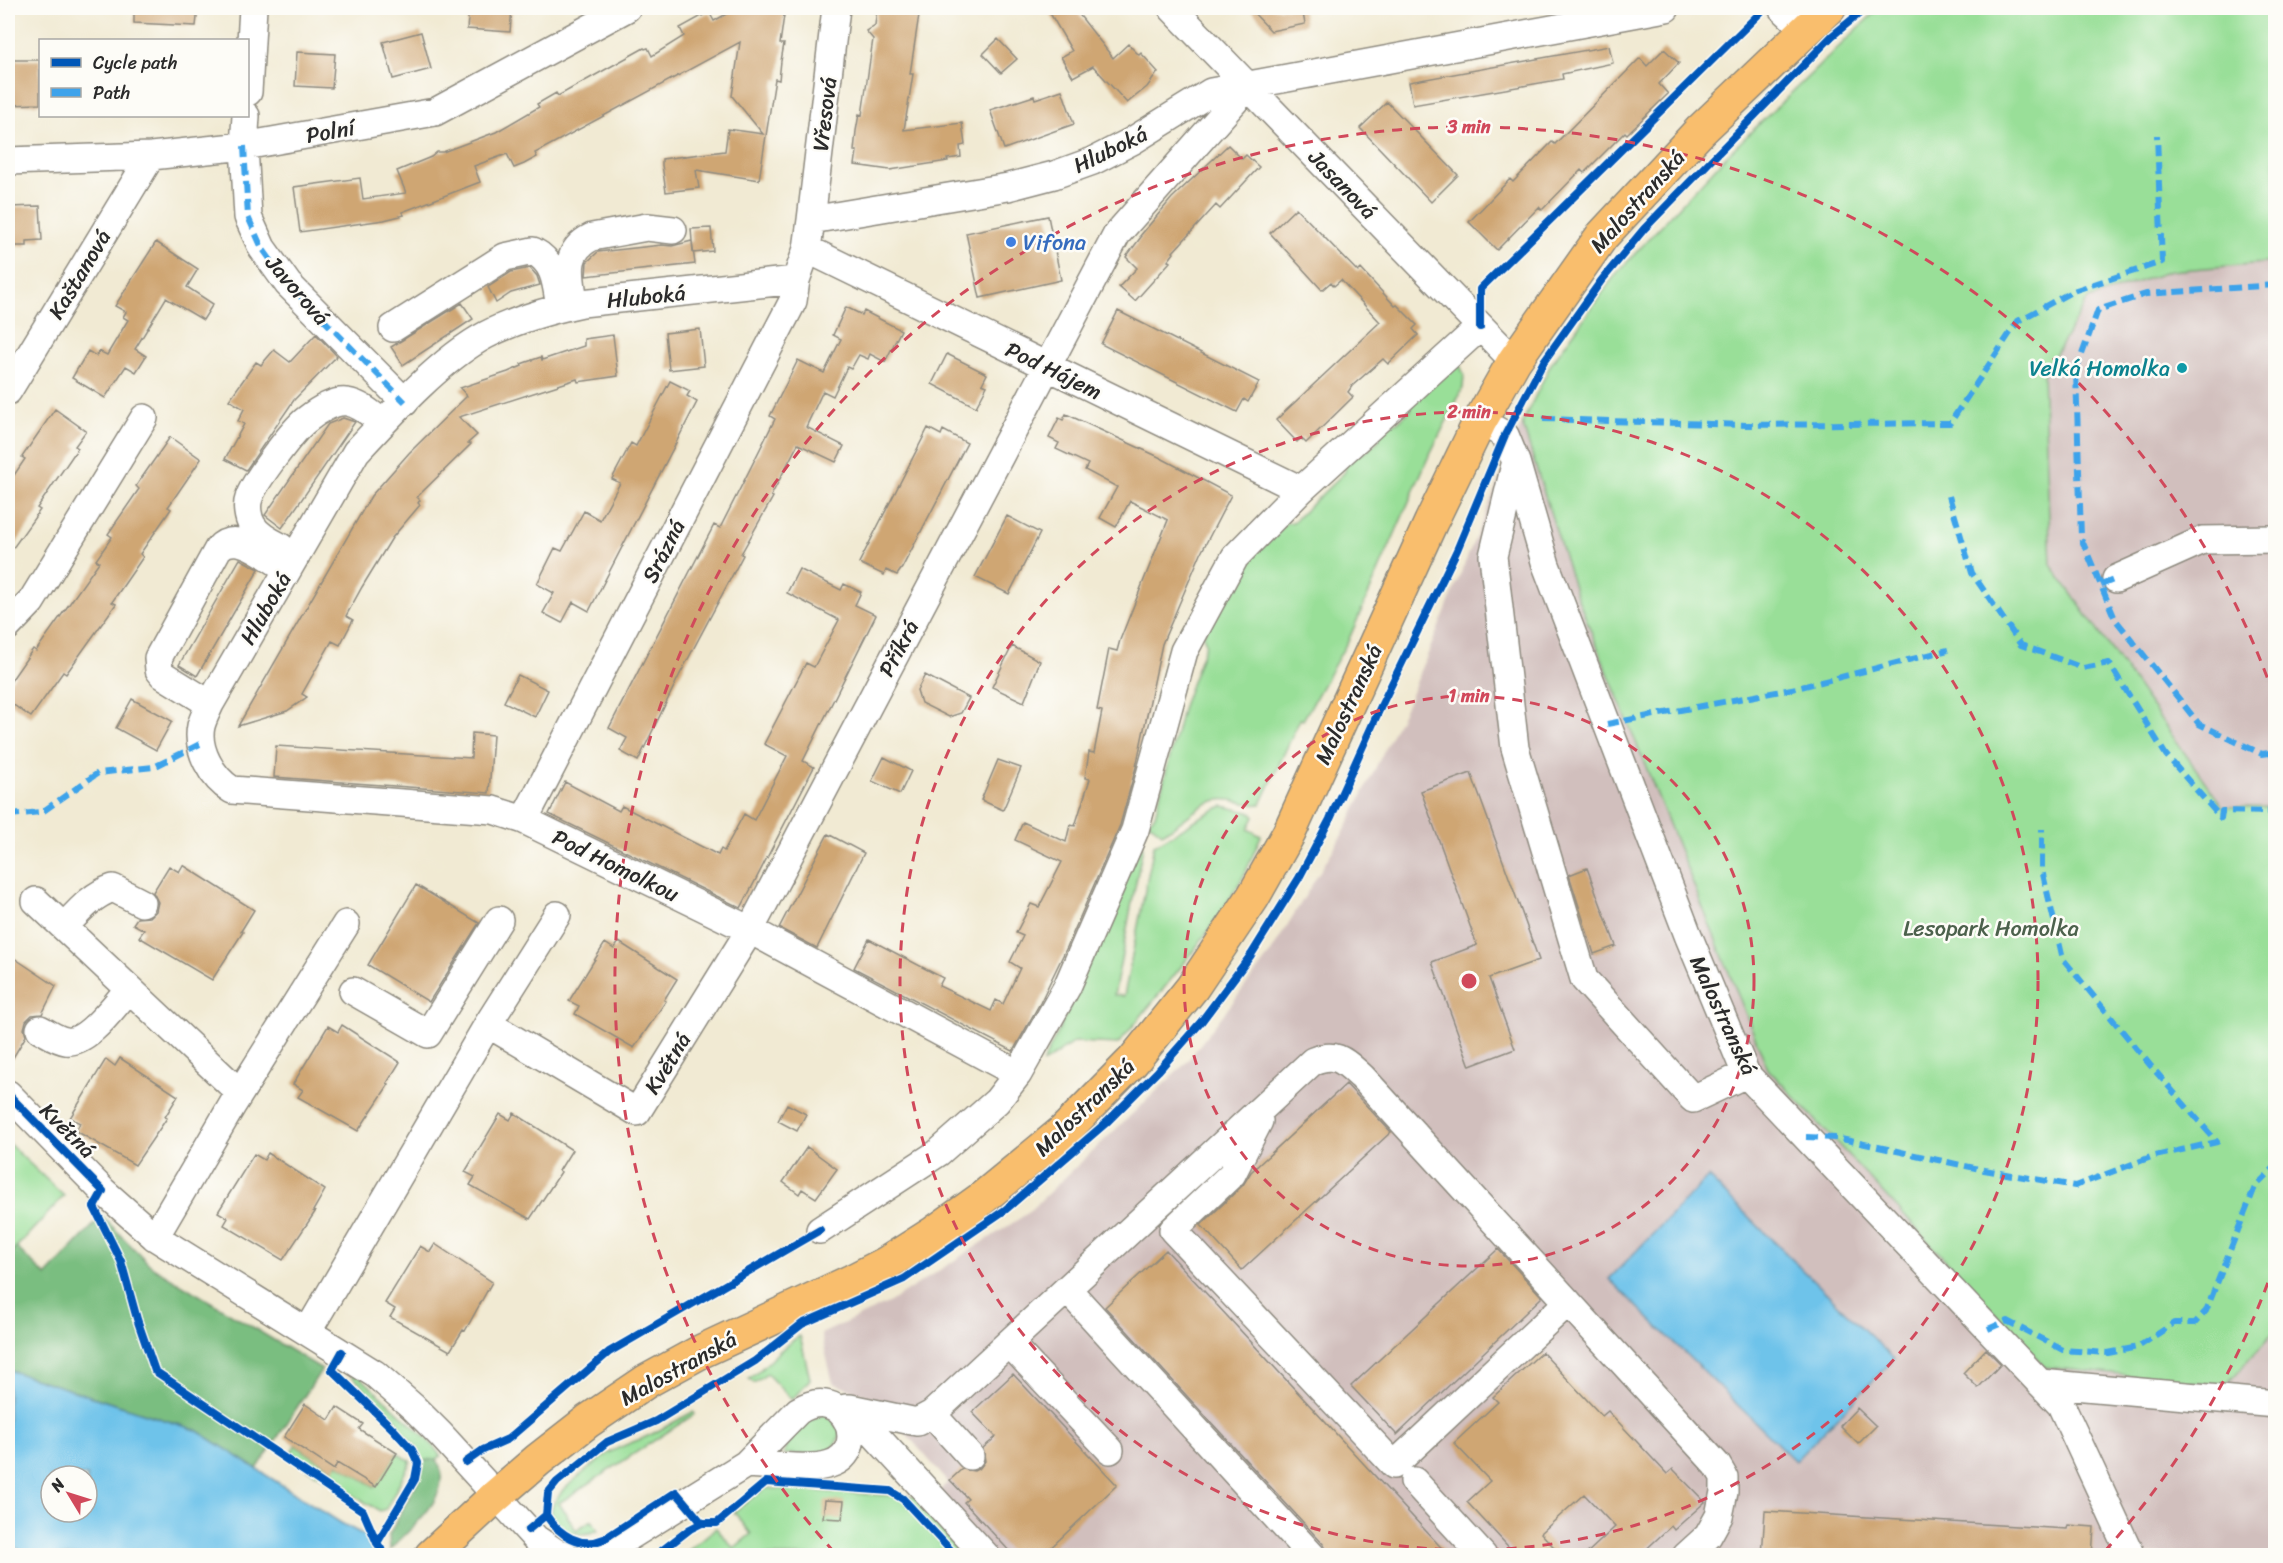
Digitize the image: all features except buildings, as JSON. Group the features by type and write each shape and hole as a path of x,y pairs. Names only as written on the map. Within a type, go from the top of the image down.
{"main road":[{"name":"Malostranská","path":"431,1556 496,1496 588,1421 647,1381 702,1351 887,1263 934,1233 980,1200 1064,1131 1133,1061 1192,988 1253,897 1284,842 1480,421 1514,361 1602,236 1700,132 1794,18 1829,8"}],"street":[{"path":"249,75 253,8"},
{"name":"Polní","path":"8,161 151,156 244,146 435,112 627,8"},
{"name":"Vřesová","path":"811,220 836,8"},
{"name":"Jasanová","path":"1172,8 1514,361"},
{"name":"Hluboká","path":"811,220 1008,187 1054,175 1093,161 1132,141 1211,92 1666,8"},
{"path":"1046,366 1117,234 1248,86"},
{"name":"Javorová","path":"246,117 244,146 248,217 262,248 288,284 405,402"},
{"name":"Kaštanová","path":"8,391 151,156"},
{"path":"796,280 807,249 811,220"},
{"path":"567,306 571,262 574,253 584,241 592,237 647,227 673,230"},
{"name":"Pod Hájem","path":"807,249 1301,489"},
{"path":"393,328 505,257 522,252 533,251 551,265 567,306"},
{"name":"Hluboká","path":"201,744 201,727 210,704 356,452 451,358 485,335 520,320 567,306 796,280"},
{"name":"Srázná","path":"524,820 793,301 796,280"},
{"path":"820,1230 938,1153 997,1101 1018,1074 1067,987 1135,830 1184,651 1235,557 1301,489 1480,327"},
{"name":"Příkrá","path":"750,930 1046,366"},
{"path":"291,563 252,526 248,513 248,501 255,484 304,421 330,405 345,401 358,405 383,423"},
{"path":"8,626 31,602 144,418"},
{"name":"Malostranská","path":"1480,421 1505,435 1516,462 1546,565 1688,934 1746,1074 2061,1405 2131,1556"},
{"path":"1516,462 1493,556 1515,748 1584,979 1693,1099 1746,1074"},
{"path":"2116,579 2204,540 2276,539"},
{"path":"210,704 163,675 159,670 158,658 218,549 228,541 240,541 291,563"},
{"name":"Pod Homolkou","path":"201,744 205,757 217,776 225,786 232,790 493,810 524,820 750,930 1018,1074"},
{"path":"64,927 88,902 103,891 113,888 142,903"},
{"path":"36,901 240,1093"},
{"path":"308,1331 493,1016 557,915"},
{"path":"353,990 428,1034 499,920"},
{"path":"155,1237 240,1093 346,924"},
{"name":"Květná","path":"460,984 493,1016 637,1112 750,930"},
{"path":"40,1029 61,1040 78,1040 88,1034 129,989"},
{"path":"598,1556 746,1464 798,1411 808,1405 819,1403 840,1406 916,1422 932,1414 1313,1061 1322,1057 1334,1056 1362,1077 1717,1465 1724,1477 1724,1492 1711,1556"},
{"name":"Květná","path":"8,1094 103,1191 155,1237 375,1374 413,1407 536,1539 555,1552 566,1556"},
{"path":"1268,1104 1232,1174 1173,1230 1394,1466 1568,1302"},
{"path":"1067,1289 1312,1556"},
{"path":"1009,1343 1110,1450"},
{"path":"2040,1383 2276,1404"},
{"path":"746,1464 820,1467 832,1464 843,1456 850,1445 851,1432 848,1419 840,1411 840,1406"},
{"path":"840,1406 986,1556"},
{"path":"932,1414 970,1456"},
{"path":"1414,1481 1482,1555"},
{"path":"1686,1556 1708,1536 1719,1516"}],"shaded area":[{"path":"2275,262 2275,807 2223,807 2051,565 2043,375 2088,299 2170,271"},
{"path":"1522,423 1576,594 2225,1386 2275,1331 2275,1555 972,1555 925,1505 948,1482 904,1431 905,1411 833,1383 821,1334 890,1302 1025,1215 1185,1064 1270,954 1345,830 1409,700"}],"green space":[{"name":"Lesopark Homolka","path":"1879,8 2275,8 2275,262 2170,271 2088,299 2043,375 2051,565 2223,807 2275,807 2275,1331 2225,1386 2045,1367 1768,1069 1576,594 1522,423 1551,364 1616,274 1727,155"},
{"path":"1459,363 1464,375 1463,388 1427,460 1349,639 1303,720 1300,719 1261,804 1224,799 1211,802 1162,833 1148,822 1155,815 1183,706 1206,644 1203,635 1237,577 1268,536 1281,525 1293,522 1345,472 1350,458 1365,452 1379,440 1379,429 1385,424 1396,423 1411,410 1411,398"},
{"path":"1223,806 1252,813 1254,817 1248,829 1261,836 1243,877 1213,924 1118,1044 1074,1042 1042,1064 1060,1028 1138,846 1143,846 1114,995 1124,996 1154,845"},
{"path":"8,1143 64,1196 8,1256"},
{"path":"102,1216 151,1266 322,1369 257,1469 196,1430 8,1370 8,1256 16,1247 46,1276"},
{"path":"800,1336 810,1379 792,1400 767,1374 754,1383 749,1379 787,1345"},
{"path":"355,1372 427,1439 441,1456 437,1459 422,1461 416,1447 396,1426 398,1421 352,1376"},
{"path":"693,1412 695,1414 559,1503 576,1530 592,1520 598,1530 583,1534 574,1533 559,1528 554,1522 551,1516 555,1500 566,1487 586,1471 614,1450 652,1434"},
{"path":"827,1413 842,1433 828,1455 783,1454 799,1425"},
{"path":"295,1445 333,1470 337,1463 375,1487 397,1453 411,1461 386,1509 380,1511 293,1460 291,1453"},
{"path":"437,1459 441,1473 436,1498 419,1520 390,1550 389,1535 419,1478 422,1461"},
{"path":"765,1488 918,1497 972,1556 682,1556 716,1528 734,1548 751,1534 734,1512"}],"water":[{"path":"1708,1177 1894,1359 1795,1461 1609,1279"},
{"path":"8,1370 196,1430 341,1523 366,1536 374,1555 33,1556 8,1544"}],"marked path":[{"path":"1543,419 1746,425 1950,423 2018,321 2073,291 2162,262 2157,135"},
{"path":"244,146 248,217 262,248 288,284 405,402"},
{"path":"2276,285 2146,294 2098,310 2076,371 2081,538 2115,619 2199,724 2262,754 2276,752"},
{"path":"1949,496 1972,573 2021,645 2083,668 2109,663 2166,755 2221,818 2222,811 2276,812"},
{"path":"2101,585 2116,579"},
{"path":"1607,724 1797,688 1948,650"},
{"path":"8,815 42,812 98,773 154,767 200,744"},
{"path":"1806,1137 1837,1138 1984,1170 2075,1186 2151,1157 2217,1142 2063,959 2042,870 2042,829"},
{"path":"1988,1329 2007,1321 2063,1350 2108,1353 2138,1347 2174,1323 2195,1323 2206,1311 2255,1187 2276,1166"}],"cycle path":[{"path":"1480,327 1480,289 1765,8"},
{"path":"528,1530 546,1515 548,1493 557,1482 607,1442 656,1421 755,1361 802,1324 904,1279 1005,1210 1107,1122 1158,1071 1201,1022 1251,955 1299,878 1330,819 1381,706 1457,550 1505,435 1544,361 1601,281 1644,229 1832,36 1866,8"},
{"path":"8,1094 103,1191 94,1207 121,1261 137,1319 155,1371 363,1511 377,1543 386,1556"},
{"path":"466,1462 483,1450 508,1439 609,1352 820,1230"},
{"path":"342,1352 332,1370 393,1429 412,1450 418,1463 415,1479 377,1543"},
{"path":"655,1556 690,1529 702,1523 717,1523 766,1482 890,1491 903,1499 956,1556"},
{"path":"546,1515 557,1529 571,1538 595,1542 604,1539 676,1492 702,1523"}],"place":[{"name":"Vifona","path":"1011,242"},
{"name":"Velká Homolka","path":"2182,368"}]}
